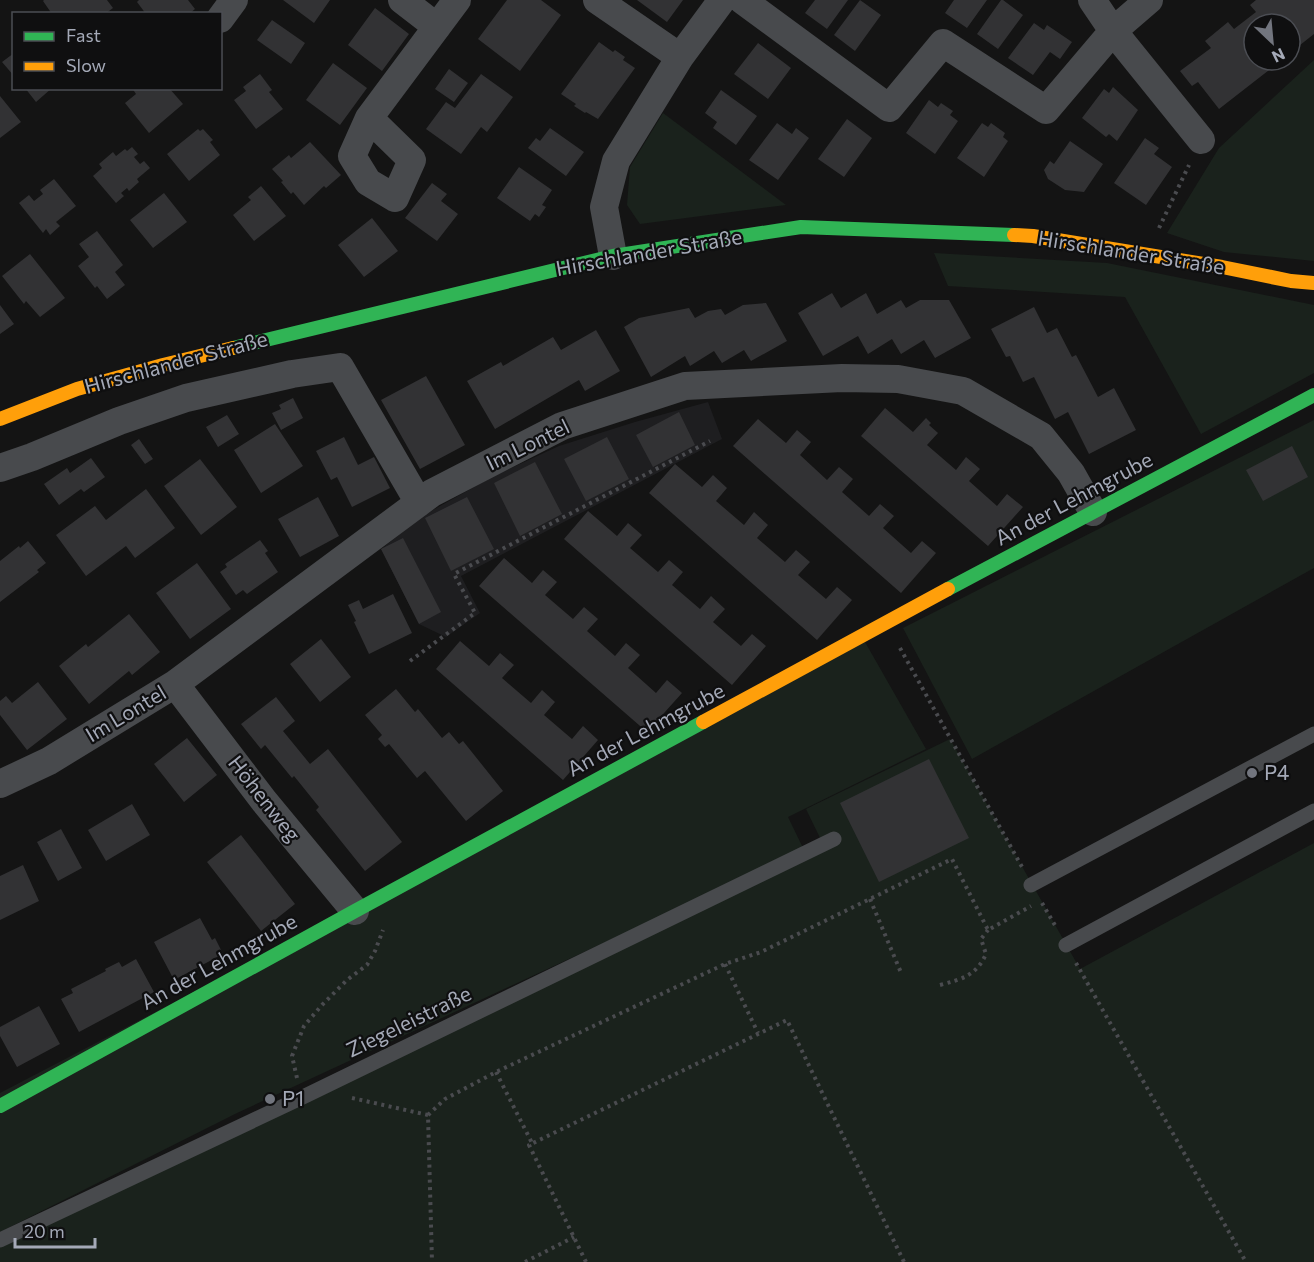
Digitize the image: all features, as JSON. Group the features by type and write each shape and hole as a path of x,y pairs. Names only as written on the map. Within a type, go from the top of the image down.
{"street":[{"path":"222,16 234,0"},
{"path":"402,0 437,27"},
{"path":"369,118 457,0"},
{"path":"597,0 680,57"},
{"path":"613,256 604,207 616,161 680,57 722,0"},
{"path":"742,0 889,108 943,43 1046,110 1113,31 1149,0"},
{"path":"1092,0 1113,31 1201,140"},
{"name":"Hirschlander Straße","path":"0,418 77,389 163,365 613,256 801,227 1033,236 1291,281 1314,283"},
{"name":"Hirschlander Straße","path":"0,468 32,458 119,421 186,398 292,374 340,367 419,503"},
{"name":"Im Lontel","path":"0,784 49,761 175,684 432,493 562,426 685,386 864,378 898,379 963,391 1041,436 1071,473 1093,512"},
{"name":"An der Lehmgrube","path":"0,1106 936,596 1314,395"},
{"name":"Höhenweg","path":"175,684 264,801 367,905"}],"lane":[{"path":"1031,885 1314,734"},
{"path":"1066,945 1314,811"},
{"name":"Ziegeleistraße","path":"0,1240 307,1095 834,839"}],"path":[{"path":"1146,254 1201,140"},
{"path":"410,661 475,613 454,574 710,441"},
{"path":"432,1262 428,1115 445,1099 496,1072 725,964 761,951 952,859 988,930"},
{"path":"870,899 902,975"},
{"path":"367,905 383,929 375,951 367,965 339,988 304,1026 292,1056 297,1078 307,1095 355,1098 428,1115"},
{"path":"940,985 964,978 981,967 986,954 981,939 988,930 1032,906"},
{"path":"725,964 758,1033"},
{"path":"586,1262 529,1144 787,1020 904,1262"},
{"path":"496,1072 532,1143"},
{"path":"525,1262 574,1237"}],"shaded area":[{"path":"1314,60 1314,261 1224,252 1167,233 1219,148"},
{"path":"663,113 786,205 640,224 627,205 630,167"},
{"path":"934,253 1107,263 1314,305 1314,373 1201,434 1125,297 948,286"},
{"path":"708,402 722,439 461,576 480,613 446,637 419,624 381,549 424,515 492,477 559,446"},
{"path":"1314,420 1314,568 972,759 903,628"},
{"path":"865,642 926,749 788,817 804,850 237,1113 0,1232 0,1093"},
{"path":"950,739 1080,969 1314,843 1314,1262 0,1262 0,1240 823,844 806,809"}],"building":[{"path":"107,0 113,8 108,12 51,12 43,1"},
{"path":"139,0 188,0 195,9 191,12 144,12 137,2"},
{"path":"283,0 330,0 314,23"},
{"path":"507,0 541,0 561,15 520,71 478,39"},
{"path":"637,0 683,0 667,22"},
{"path":"815,0 848,0 827,29 805,13"},
{"path":"860,0 881,15 855,51 834,35"},
{"path":"954,0 987,0 967,28 945,13"},
{"path":"1001,0 1023,15 998,49 977,34"},
{"path":"1256,0 1314,0 1314,34 1302,44 1302,12 1256,12 1250,5"},
{"path":"375,8 409,34 382,71 348,45"},
{"path":"272,20 305,43 291,64 257,40"},
{"path":"1228,22 1234,29 1242,23 1242,72 1267,72 1219,109 1198,82 1192,86 1180,71 1211,48 1205,41"},
{"path":"1034,23 1044,30 1047,25 1072,42 1060,59 1050,52 1033,75 1008,58"},
{"path":"599,42 625,57 623,60 635,68 598,119 574,106 576,104 561,94"},
{"path":"758,43 791,68 768,99 734,74"},
{"path":"12,54 12,74 2,62"},
{"path":"333,63 367,88 340,125 306,100"},
{"path":"449,69 468,83 454,102 435,89"},
{"path":"260,74 272,90 269,92 283,109 256,129 234,100 246,91 243,87"},
{"path":"481,74 513,97 487,132 481,127 461,154 426,129 446,102 455,108"},
{"path":"1113,87 1138,110 1117,141 1109,134 1106,137 1082,118 1104,89 1109,93"},
{"path":"27,90 50,90 36,102"},
{"path":"133,90 171,90 183,104 149,133 125,103 136,94"},
{"path":"721,90 757,116 736,145 713,128 717,122 705,113"},
{"path":"0,96 21,122 0,138"},
{"path":"929,100 938,107 941,103 953,111 950,115 958,121 935,154 906,133"},
{"path":"847,119 872,138 844,177 818,159"},
{"path":"777,123 792,134 796,128 809,138 778,180 749,160"},
{"path":"982,123 988,127 991,123 1005,133 1003,137 1008,141 984,177 957,158"},
{"path":"550,128 584,152 566,176 528,148 536,138 540,141"},
{"path":"198,129 200,131 203,129 213,140 210,142 220,155 189,181 167,154"},
{"path":"1145,138 1159,148 1154,154 1172,167 1146,205 1114,183"},
{"path":"1070,141 1103,164 1084,192 1065,190 1048,179 1044,170 1050,161 1054,164"},
{"path":"310,142 341,175 326,188 324,186 304,205 293,192 291,194 272,169 289,155 291,158"},
{"path":"132,147 138,154 134,157 140,164 144,161 150,168 137,179 139,182 129,191 127,188 121,193 124,196 116,203 93,176 102,168 99,164 113,152 116,156"},
{"path":"519,167 552,190 542,205 546,207 539,217 535,214 530,221 497,198"},
{"path":"54,179 76,206 56,222 60,226 50,235 46,229 43,233 19,203 29,195 34,201 43,194 40,190"},
{"path":"432,183 447,194 441,201 458,214 437,241 405,218"},
{"path":"261,186 286,216 254,241 233,215 251,200 248,197"},
{"path":"164,193 187,222 153,248 130,220"},
{"path":"372,218 398,251 364,277 338,245"},
{"path":"97,231 123,265 115,272 125,285 107,299 78,266 89,257 79,244"},
{"path":"30,254 65,298 40,317 26,301 24,304 2,276"},
{"path":"832,293 841,308 866,293 877,314 901,300 906,308 920,300 949,300 971,338 935,358 924,340 901,354 892,339 868,354 858,336 823,356 798,313"},
{"path":"766,303 787,341 751,361 744,350 722,363 714,351 690,366 685,356 651,377 624,327 639,318 689,308 695,318 708,311 721,309 725,315 743,305"},
{"path":"0,305 14,324 0,334"},
{"path":"1034,307 1047,333 1057,328 1072,357 1076,355 1098,397 1114,388 1136,430 1089,454 1068,412 1055,419 1034,377 1023,382 1010,356 1006,357 991,329"},
{"path":"596,330 620,371 585,391 579,380 495,429 467,381 501,362 503,366 553,337 561,350"},
{"path":"426,376 465,445 420,469 381,400"},
{"path":"293,398 303,418 281,430 272,413 281,409 279,405"},
{"path":"885,408 913,432 926,418 931,423 929,425 938,433 927,445 956,470 966,457 980,469 969,481 997,506 1007,494 1023,507 988,546 861,436"},
{"path":"679,412 695,445 653,467 636,435"},
{"path":"227,415 239,434 218,447 206,427"},
{"path":"758,419 786,443 797,430 811,442 800,455 827,480 839,467 853,479 842,492 869,516 880,504 894,516 883,528 911,553 922,541 936,553 901,593 733,446"},
{"path":"275,424 303,466 261,493 234,450"},
{"path":"344,437 358,465 374,457 390,488 352,507 337,477 331,480 316,451"},
{"path":"607,437 629,479 586,501 564,459"},
{"path":"139,439 153,459 145,464 131,445"},
{"path":"1292,446 1308,477 1263,501 1246,470"},
{"path":"91,458 105,477 84,492 81,489 59,505 44,484 67,468 70,473"},
{"path":"200,459 237,507 201,535 164,486"},
{"path":"535,462 562,514 520,536 494,483"},
{"path":"675,464 702,487 713,475 727,488 716,501 744,525 754,512 768,525 757,538 785,562 796,550 810,562 798,575 826,599 837,587 852,600 817,640 649,493"},
{"path":"146,489 175,528 135,558 126,546 86,576 56,535 95,506 106,520"},
{"path":"318,497 339,536 300,557 278,519"},
{"path":"467,497 494,549 451,571 425,518"},
{"path":"588,511 617,536 628,523 642,535 630,548 658,572 669,560 683,572 672,585 700,609 711,596 725,609 713,622 741,646 752,634 766,646 732,685 564,539"},
{"path":"403,538 441,612 419,624 381,549"},
{"path":"260,540 268,551 265,553 278,572 247,594 243,590 236,595 220,572 227,567 225,564"},
{"path":"28,541 46,563 37,570 39,572 0,602 0,561"},
{"path":"504,558 532,583 543,570 557,582 545,595 573,619 584,607 598,619 587,631 615,656 626,643 640,655 628,668 656,693 667,680 682,693 647,732 479,586"},
{"path":"197,563 231,609 190,639 156,593"},
{"path":"393,594 412,633 369,654 348,605 359,600 363,609"},
{"path":"129,614 160,652 132,675 129,671 89,704 59,666 86,644 88,647"},
{"path":"321,639 351,677 320,702 290,664"},
{"path":"460,641 489,666 500,653 514,665 502,678 531,703 542,690 555,702 544,715 572,739 583,726 598,740 563,780 436,669"},
{"path":"38,682 67,719 27,750 0,715 0,701 6,696 12,703"},
{"path":"396,689 415,712 418,709 442,738 449,732 459,744 463,741 503,791 466,821 425,771 417,778 389,744 385,747 378,739 382,735 365,715"},
{"path":"276,697 295,721 283,731 310,764 328,749 402,842 365,871 316,810 319,807 294,776 292,778 265,745 261,749 241,724"},
{"path":"187,738 217,775 184,802 154,764"},
{"path":"929,759 969,838 879,882 840,803"},
{"path":"132,804 150,835 106,861 88,830"},
{"path":"61,829 82,868 58,881 37,842"},
{"path":"241,835 295,904 261,931 207,862"},
{"path":"23,865 39,901 0,920 0,876"},
{"path":"200,918 212,940 215,938 223,954 174,980 154,942"},
{"path":"136,959 154,992 79,1032 61,999 73,993 71,989 106,971 105,969 119,962 122,967"},
{"path":"39,1006 60,1044 17,1067 0,1036 0,1027"}],"traffic: fast":[{"path":"233,348 613,256 801,227 1014,235"},
{"path":"948,589 1314,395"},
{"path":"0,1106 703,722"}],"traffic: slow":[{"path":"1014,235 1033,236 1222,267 1291,281 1314,283"},
{"path":"0,419 77,389 233,348"},
{"path":"703,722 948,589"}],"place":[{"name":"P4","path":"1252,773"},
{"name":"P1","path":"270,1099"}]}
